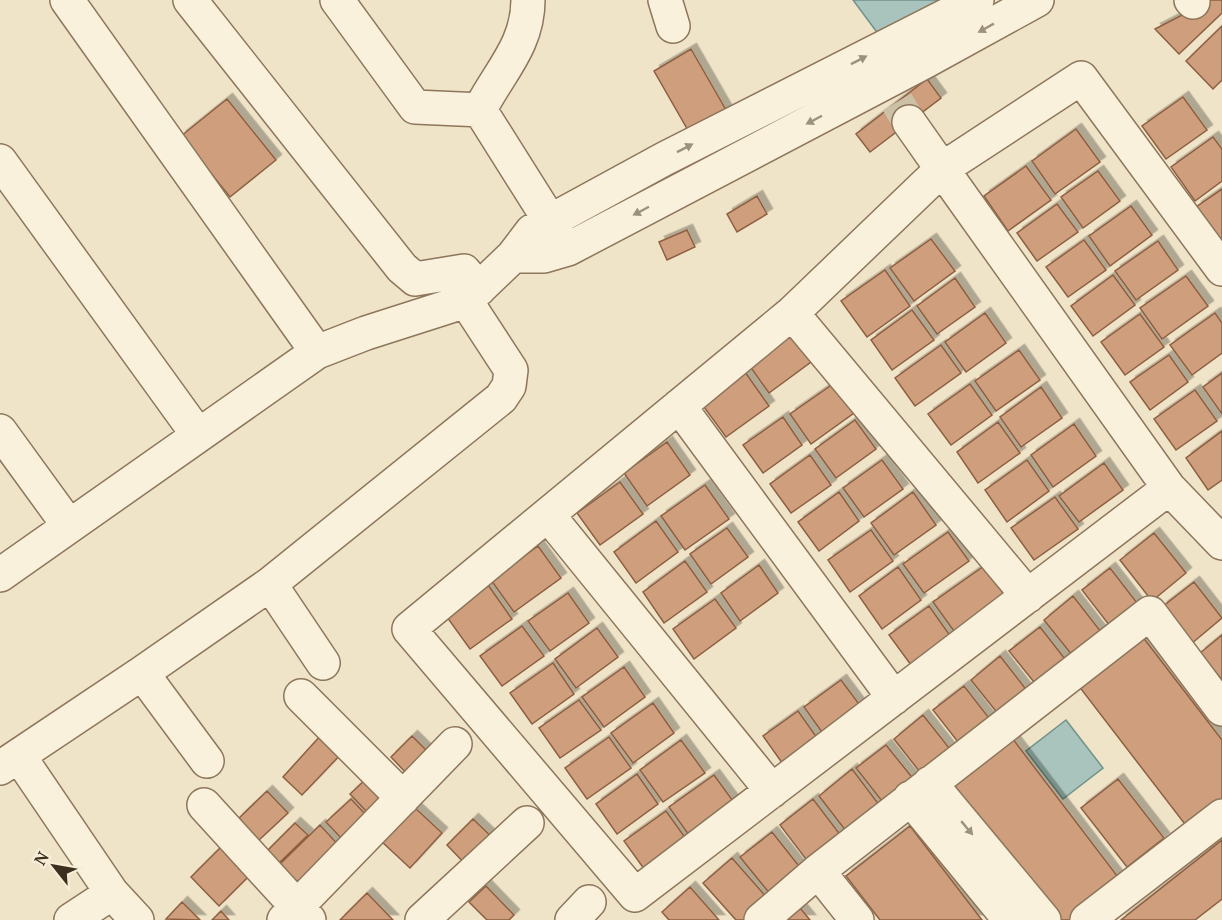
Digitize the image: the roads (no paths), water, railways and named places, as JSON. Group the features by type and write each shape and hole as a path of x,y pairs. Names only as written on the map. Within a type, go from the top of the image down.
{"street":[{"path":"67,0 317,352"},
{"path":"137,920 112,893 9,762 142,674 270,584 501,398 509,386 511,370 472,295 464,271 415,279 402,268 190,0"},
{"path":"528,0 526,24 521,42 490,91 482,110 483,117 568,249"},
{"path":"0,575 317,352 472,295 513,256 532,231 664,159 977,0"},
{"path":"513,256 544,256 568,249 928,60 1037,0"},
{"path":"343,2 415,107 482,110"},
{"path":"928,60 903,112 1169,488 1222,543"},
{"path":"1169,488 635,895 409,629 792,313 942,169 1082,78 1222,270"},
{"path":"0,161 198,435"},
{"path":"792,313 1028,596"},
{"path":"680,406 894,698"},
{"path":"0,431 69,526"},
{"path":"548,515 772,791"},
{"path":"270,584 324,663"},
{"path":"761,920 818,871 1150,612 1222,709"},
{"path":"142,674 207,761"},
{"path":"301,696 403,798"},
{"path":"204,805 297,916 455,744"},
{"path":"920,791 1010,920"},
{"path":"920,791 1044,920"},
{"path":"1087,920 1222,816"},
{"path":"422,920 527,823"},
{"path":"818,871 857,920"},
{"path":"71,920 112,893"}],"water":[{"path":"853,0 966,0 882,39"},
{"path":"1066,720 1103,768 1063,799 1026,751"}],"tunnel":[{"path":"897,102 909,122"}]}
